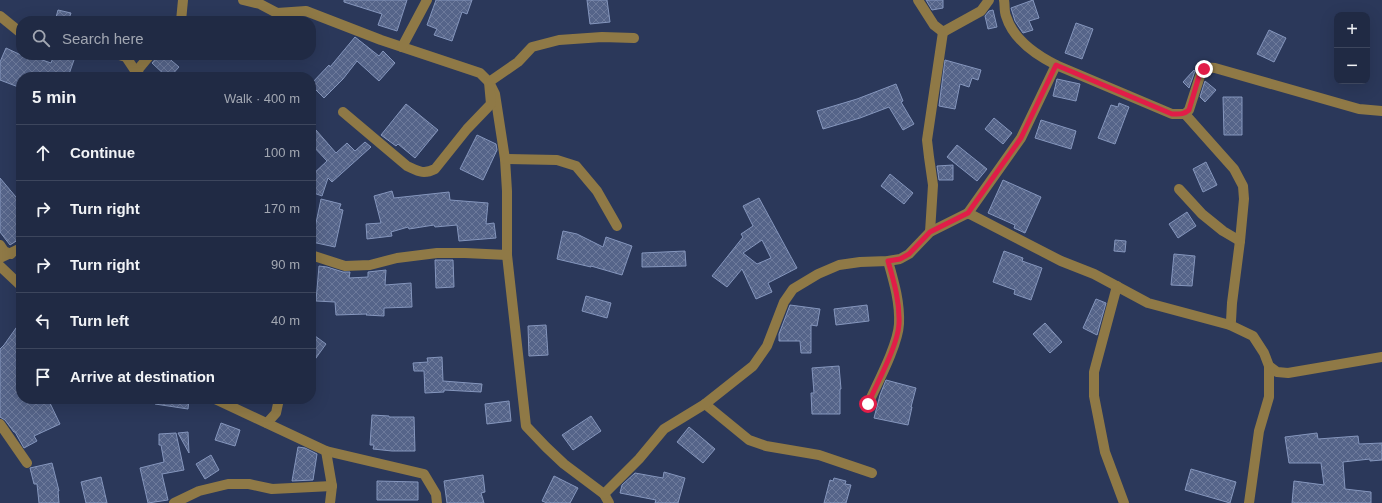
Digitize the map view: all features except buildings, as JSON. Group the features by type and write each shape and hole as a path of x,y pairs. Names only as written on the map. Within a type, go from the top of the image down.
{"street":[{"path":"181,16 183,0"},
{"path":"243,0 260,4 278,13 306,11 345,27 480,73 489,82 495,94 505,159 507,255 526,426 564,464 607,499 664,429 705,404 753,366 767,346 784,302 793,289 818,274 839,266 860,262 900,259 909,254 930,232 968,213 1021,138 1056,65"},
{"path":"402,47 427,0"},
{"path":"918,0 934,25 943,32"},
{"path":"943,32 982,11 989,0"},
{"path":"1004,0 1006,15 1014,32 1042,58 1172,114 1185,114 1189,110 1200,73 1209,67 1360,109 1382,111"},
{"path":"0,16 16,29"},
{"path":"930,232 933,185 928,140 943,32"},
{"path":"489,82 518,62 532,47 559,40 602,37 634,38"},
{"path":"128,60 137,72"},
{"path":"141,72 147,60"},
{"path":"342,112 407,166 419,172 428,173 434,169 467,129 491,104 489,82"},
{"path":"1185,114 1234,169 1243,186 1244,199 1230,325"},
{"path":"505,159 557,160 576,166 597,191 617,226"},
{"path":"1179,188 1202,214 1223,231 1240,241"},
{"path":"968,213 1061,261 1094,274 1148,303 1230,325 1253,336 1264,353 1269,366 1269,397 1259,431 1249,503"},
{"path":"0,245 4,251 10,254"},
{"path":"0,258 16,251"},
{"path":"316,257 345,266 370,265 398,258 437,253 507,255"},
{"path":"868,404 894,347 899,326 896,288 888,261"},
{"path":"0,266 16,281"},
{"path":"1117,286 1094,372 1094,396 1105,452 1124,503"},
{"path":"1269,366 1277,372 1288,373 1382,357"},
{"path":"226,404 326,451 424,474 436,494 436,503"},
{"path":"267,423 276,413 278,404"},
{"path":"705,404 749,440 766,446 819,455 872,473"},
{"path":"0,424 27,463"},
{"path":"326,451 332,486 330,503"},
{"path":"174,503 199,491 228,484 249,484 272,489 332,486"}],"route":[{"path":"868,404 894,347 899,326 896,288 888,261 900,259 909,254 930,232 968,213 1021,138 1056,65 1172,114 1185,114 1189,110 1200,73 1204,69"}]}
